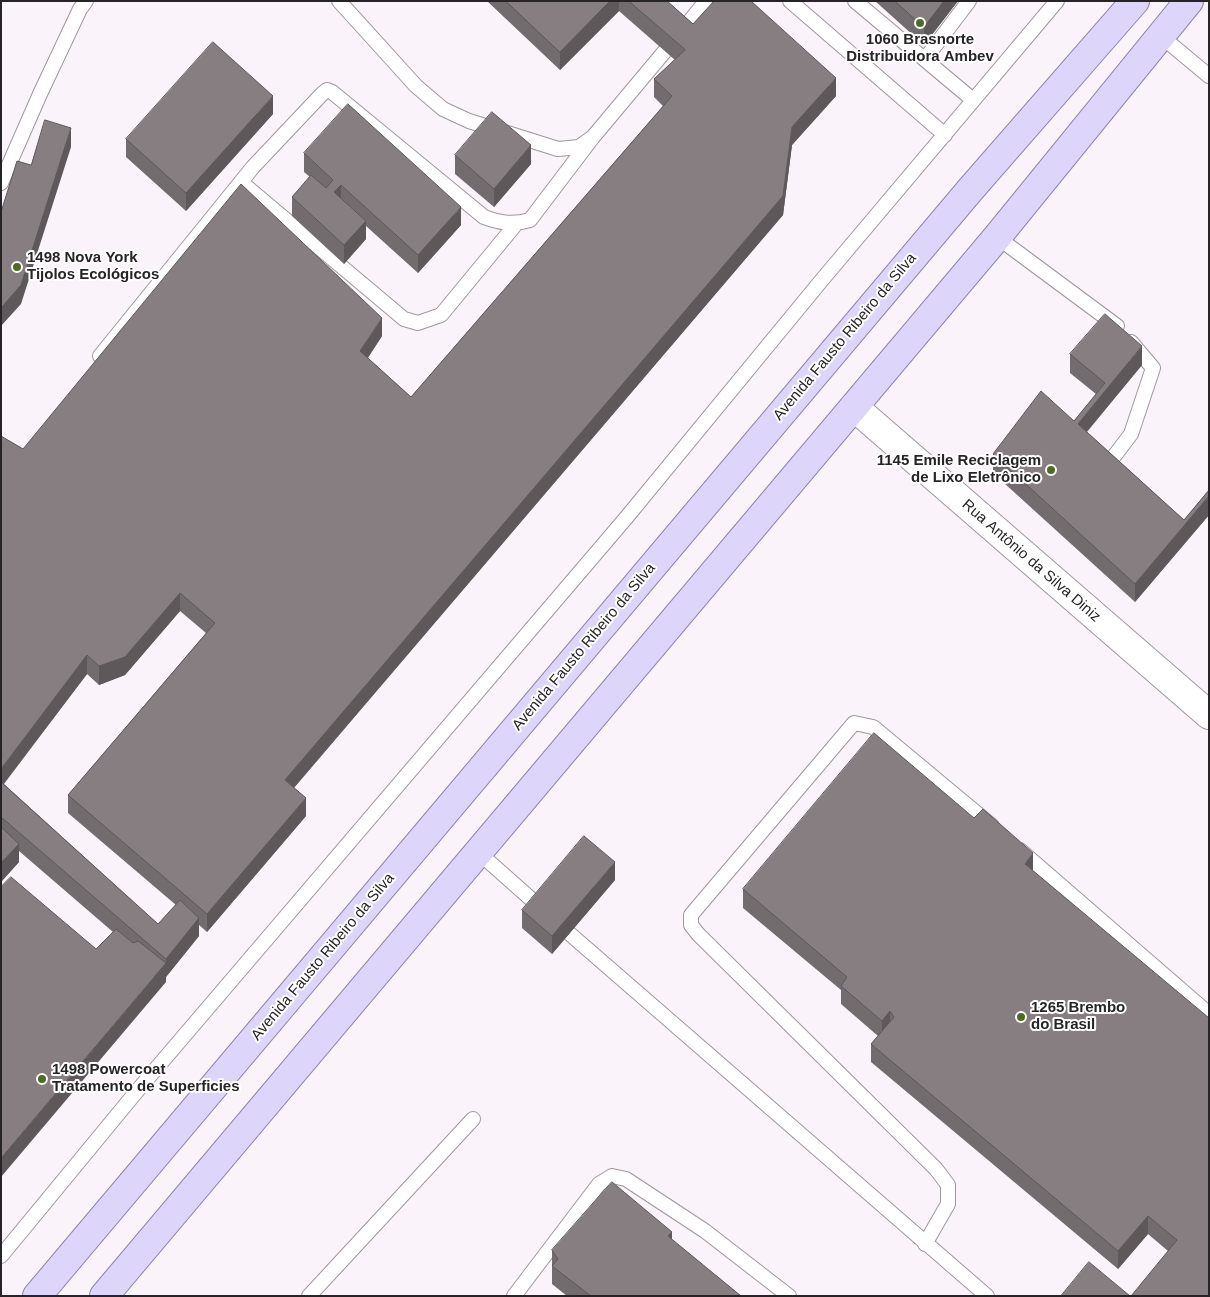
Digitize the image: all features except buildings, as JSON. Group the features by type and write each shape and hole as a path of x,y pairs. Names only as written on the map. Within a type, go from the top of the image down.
{"main road":[{"name":"Avenida Fausto Ribeiro da Silva","path":"37,1296 970,190 1135,1"},
{"path":"104,1296 997,237 1189,1"}],"street":[{"name":"Rua Antônio da Silva Diniz","path":"854,407 1209,715"}],"lane":[{"path":"1,183 44,86 80,9 86,1"},
{"path":"339,1 416,86 443,109 469,121 558,149 579,147 593,137"},
{"path":"681,32 706,1"},
{"path":"790,1 945,135"},
{"path":"855,1 973,100"},
{"path":"925,60 969,1"},
{"path":"1,1256 150,1076 626,518 1057,1"},
{"path":"1161,36 1209,76"},
{"path":"94,363 241,182 327,90 332,92 484,217 498,222 516,224 530,220 593,137 665,51"},
{"path":"241,182 404,319 418,323 441,315 516,224"},
{"path":"997,237 1118,326 1153,368 1131,434 1112,459"},
{"path":"925,1244 948,1204 948,1185 936,1169 691,925 691,915 854,724 874,727 1004,836 1209,1014"},
{"path":"478,852 540,907"},
{"path":"570,934 987,1296"},
{"path":"309,1296 473,1118"},
{"path":"514,1296 599,1184 612,1176 626,1179 705,1231 789,1296"}],"place":[{"name":"1060 Brasnorte Distribuidora Ambev","path":"920,23"},
{"name":"1498 Nova York Tijolos Ecológicos","path":"17,267"},
{"name":"1145 Emile Reciclagem de Lixo Eletrônico","path":"1051,470"},
{"name":"1265 Brembo do Brasil","path":"1021,1017"},
{"name":"1498 Powercoat Tratamento de Superficies","path":"42,1079"}]}
